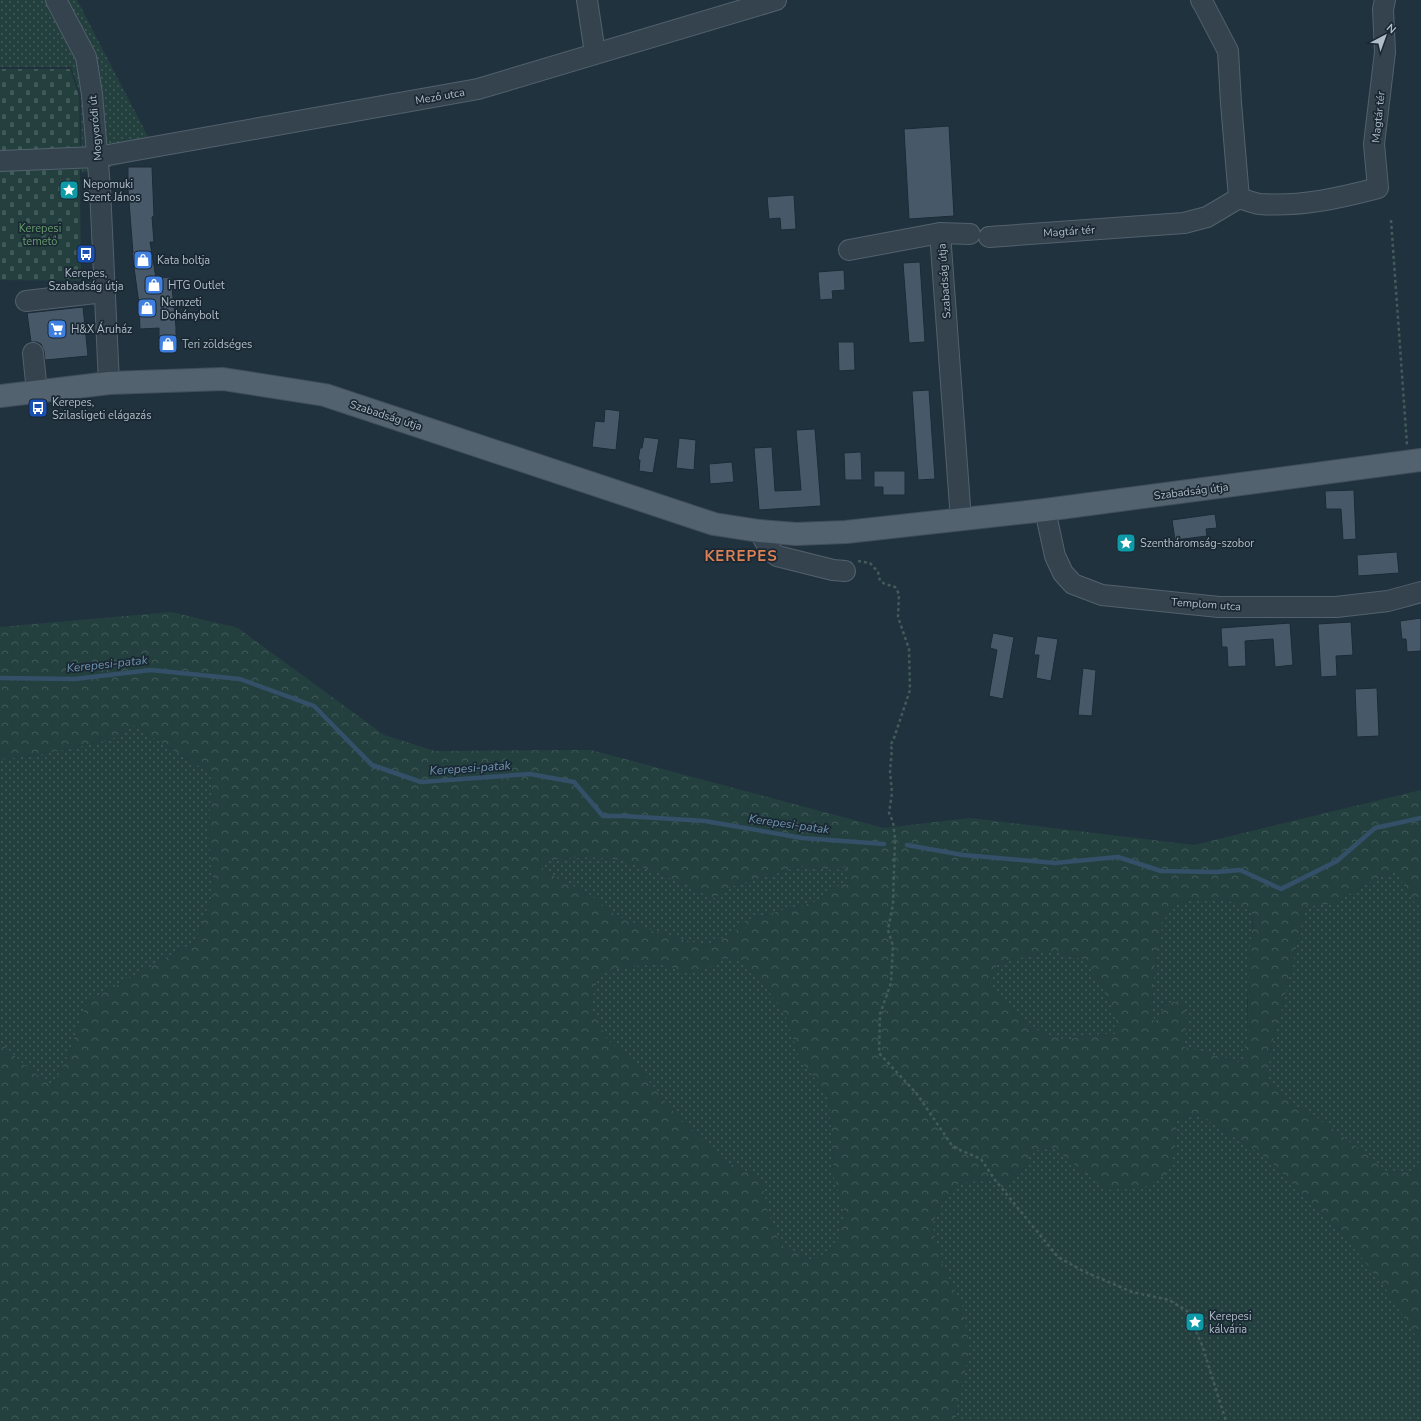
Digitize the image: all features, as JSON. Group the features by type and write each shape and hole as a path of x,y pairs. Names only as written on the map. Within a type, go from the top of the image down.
{"main road":[{"name":"Szabadság útja","path":"0,396 108,383 223,379 325,395 714,524 758,531 796,534 846,532 961,520 1415,461"}],"street":[{"name":"Mogyoródi út","path":"56,0 86,57 92,94 97,157 108,383"},
{"path":"587,0 595,53"},
{"name":"Mező utca","path":"0,161 97,157 478,89 776,0"},
{"path":"1201,0 1228,51 1239,198"},
{"name":"Magtár tér","path":"980,236 1184,223 1207,217 1239,198 1259,204 1306,203 1340,198 1378,188 1374,144 1385,52 1383,9 1385,0"},
{"name":"Szabadság útja","path":"940,233 961,520"},
{"name":"Szabadság útja","path":"849,250 940,233 980,236"},
{"path":"26,300 104,292"},
{"path":"33,353 37,392"},
{"name":"Templom utca","path":"1045,510 1055,556 1062,573 1073,584 1102,595 1219,607 1336,607 1388,600 1421,592"},
{"path":"758,531 770,550 777,556 832,570 845,571"}],"path":[{"path":"1391,220 1415,461"},
{"path":"845,571 856,560 870,564 878,572 880,581 895,587 899,594 898,617 909,649 910,690 893,741 890,745 892,749 890,771 892,793 889,813 893,822 895,838 893,904 888,930 893,946 891,982 880,1014 879,1053 917,1094 953,1147 982,1159 995,1180 1058,1257 1083,1271 1132,1292 1169,1300 1187,1311 1202,1345 1226,1421"}],"green space":[{"path":"0,0 77,0 158,156 82,173 81,96 71,67 0,67"},
{"name":"Kerepesi temető","path":"0,69 70,69 79,96 81,281 0,280"},
{"path":"171,612 238,628 384,735 435,751 591,750 884,828 970,818 1194,845 1421,790 1421,906 1415,903 1395,871 1361,886 1335,904 1306,906 1282,1008 1271,1047 1267,1080 1289,1102 1319,1119 1386,1171 1409,1172 1421,1168 1421,1344 1386,1289 1349,1241 1267,1158 1199,1115 1177,1120 1175,1151 1168,1173 1147,1186 1106,1190 1054,1148 1033,1150 1024,1168 1008,1183 985,1180 959,1183 943,1201 932,1225 943,1266 962,1306 970,1349 956,1413 956,1421 0,1421 0,1042 21,1062 52,1087 67,1058 87,1002 195,942 214,891 209,837 212,774 134,726 110,740 53,752 0,760 0,627","holes":["591,857 622,860 661,874 714,898 735,885 803,866 834,870 846,867 848,879 818,901 746,920 732,935 705,945 644,928 617,916 590,895 550,874 537,864 556,859","1193,900 1236,902 1253,914 1253,925 1248,957 1248,1035 1242,1063 1184,1047 1187,1020 1183,1001 1167,1003 1154,1023 1152,1002 1155,964 1163,921 1173,905","1052,951 1085,960 1103,989 1116,1016 1115,1034 1089,1035 1066,1040 1043,1034 1018,1015 990,984 997,964","724,958 742,962 762,982 785,1014 801,1062 829,1095 834,1177 845,1213 833,1248 813,1261 780,1244 768,1213 761,1178 727,1162 675,1114 640,1070 606,1038 590,1004 600,972 658,963 683,971 702,971"]},
{"path":"134,726 212,774 209,837 214,891 195,942 87,1002 67,1058 52,1087 21,1062 0,1042 0,760 53,752 110,740"},
{"path":"591,857 622,860 661,874 714,898 735,885 803,866 834,870 847,867 848,879 818,901 746,920 732,935 705,945 644,928 617,916 590,895 550,874 537,864 556,859"},
{"path":"1395,871 1415,903 1421,906 1421,1168 1409,1172 1386,1171 1319,1119 1289,1102 1267,1080 1271,1047 1282,1008 1306,906 1335,904 1361,886"},
{"path":"1193,900 1236,902 1253,914 1247,1004 1248,1035 1243,1063 1184,1047 1187,1020 1154,1024 1152,1002 1155,964 1163,921 1173,905"},
{"path":"1052,951 1085,960 1103,989 1116,1016 1115,1034 1089,1035 1066,1040 1043,1034 1018,1015 989,984 997,964"},
{"path":"724,958 742,962 762,982 785,1014 801,1062 829,1095 834,1177 845,1213 833,1248 813,1261 780,1244 768,1213 761,1178 727,1162 675,1114 640,1070 606,1038 590,1004 600,972 658,963 683,971 702,971"},
{"path":"1199,1115 1267,1158 1349,1241 1386,1288 1421,1344 1421,1421 956,1421 962,1306 943,1266 932,1225 943,1201 959,1183 985,1180 1008,1183 1024,1168 1033,1150 1054,1148 1106,1190 1175,1151 1177,1120"}],"building":[{"path":"949,126 954,216 909,219 904,129"},
{"path":"128,167 152,167 154,216 152,217 154,242 150,242 156,278 171,277 176,327 176,349 159,351 159,328 140,329 139,304 132,253"},
{"path":"794,195 796,229 781,230 780,218 769,219 767,197"},
{"path":"920,262 925,342 909,343 903,263"},
{"path":"844,270 845,290 832,291 833,299 820,300 818,272"},
{"name":"H&X Áruház","path":"83,307 88,356 45,360 44,351 41,344 31,342 27,313"},
{"path":"838,342 854,342 855,370 839,371"},
{"path":"929,390 935,479 918,480 912,391"},
{"path":"605,409 620,411 616,450 592,447 595,421 604,422"},
{"path":"815,429 821,506 759,510 754,448 772,447 775,491 801,490 796,430"},
{"path":"644,437 659,439 653,473 639,471 640,460 638,460"},
{"path":"679,438 696,440 694,470 676,468"},
{"path":"861,452 862,480 845,480 844,453"},
{"path":"732,462 734,482 710,484 709,464"},
{"path":"874,471 905,471 905,495 883,495 883,487 874,487"},
{"path":"1354,490 1356,539 1343,540 1341,509 1326,509 1325,491"},
{"path":"1215,514 1217,528 1206,529 1207,536 1175,540 1172,520"},
{"path":"1397,552 1399,573 1358,576 1357,555"},
{"path":"1421,618 1421,651 1407,652 1406,639 1402,639 1400,621"},
{"path":"1351,622 1353,655 1336,656 1337,676 1321,677 1318,624"},
{"path":"1290,623 1293,665 1275,667 1273,639 1245,641 1246,666 1228,667 1227,647 1222,647 1221,628"},
{"path":"993,633 1014,637 1003,699 989,696 997,650 990,648"},
{"path":"1037,636 1058,639 1051,681 1036,678 1039,655 1034,655"},
{"path":"1083,668 1096,670 1092,716 1078,715"},
{"path":"1377,688 1379,736 1357,737 1355,689"}],"waterway":[{"name":"Kerepesi-patak","path":"0,678 75,679 151,670 240,679 314,706 372,765 421,782 530,774 574,782 603,816 705,821 802,838 884,844"},
{"name":"Kerepesi-patak","path":"907,845 963,855 1055,863 1118,857 1161,871 1216,872 1240,870 1281,889 1337,861 1375,828 1421,818"}],"place":[{"name":"Nepomuki Szent János","path":"69,190"},
{"name":"Kerepes, Szabadság útja","path":"86,254"},
{"name":"Kata boltja","path":"143,260"},
{"name":"HTG Outlet","path":"154,285"},
{"name":"Nemzeti Dohánybolt","path":"147,308"},
{"name":"H&X Áruház","path":"57,329"},
{"name":"Teri zöldséges","path":"168,344"},
{"name":"Kerepes, Szilasligeti elágazás","path":"38,408"},
{"name":"Szentháromság-szobor","path":"1126,543"},
{"name":"Kerepesi kálvária","path":"1195,1322"}],"district":[{"name":"KEREPES","path":"741,556"}]}
